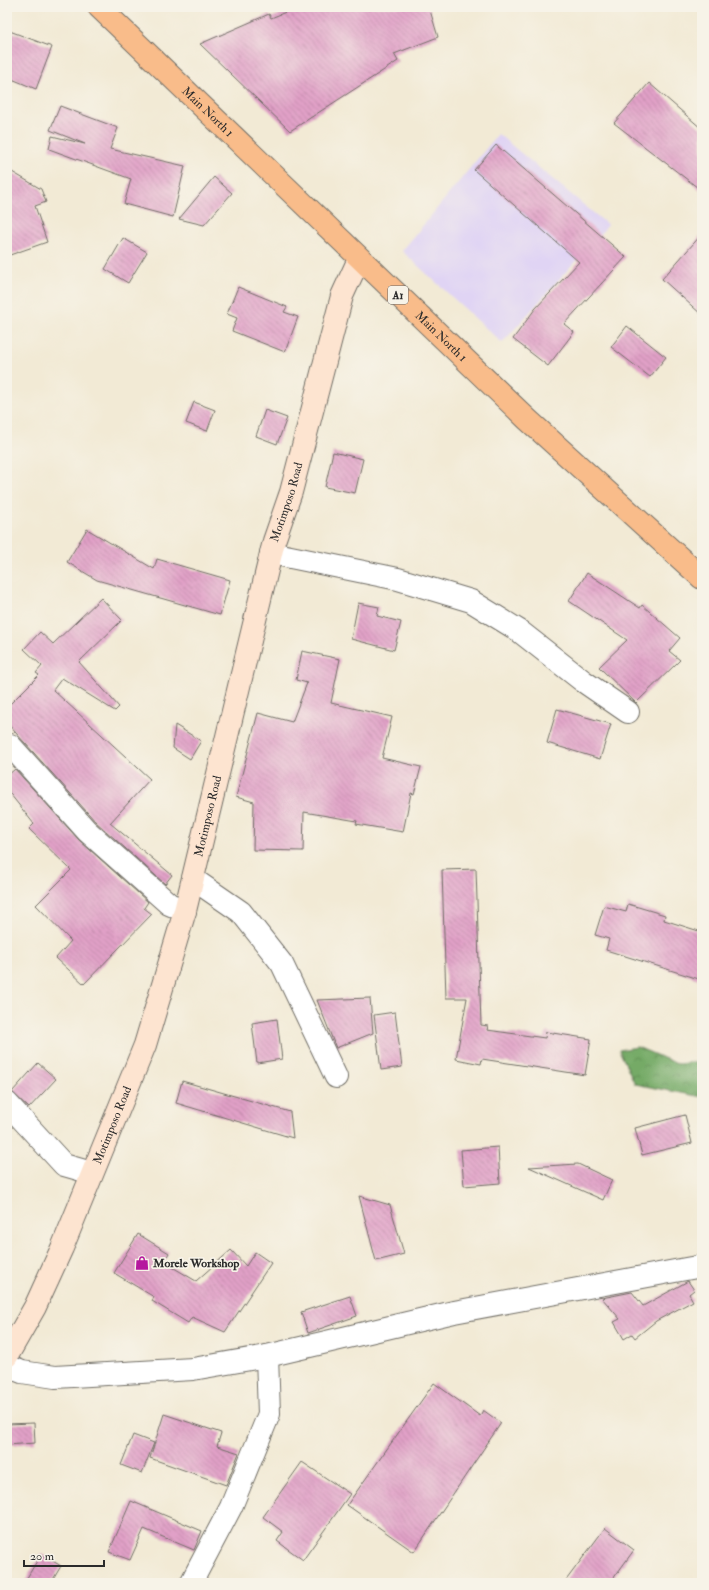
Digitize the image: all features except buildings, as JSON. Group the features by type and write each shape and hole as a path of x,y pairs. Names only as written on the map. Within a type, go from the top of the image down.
{"main road":[{"name":"Main North 1","path":"99,7 359,259 527,419 702,578"}],"street":[{"name":"Motimposo Road","path":"7,1356 35,1307 62,1248 145,1045 185,911 271,553 291,492 342,296 359,259"},
{"path":"271,553 398,579 471,601 518,630 583,681 628,712"},
{"path":"7,748 10,745 87,831 169,904 185,911"},
{"path":"193,879 240,912 282,964 336,1077"},
{"path":"7,1103 64,1165 92,1173"},
{"path":"7,1366 22,1372 55,1377 193,1369 267,1356 462,1310 702,1266"},
{"path":"191,1583 231,1508 269,1414 267,1356"}],"shaded area":[{"path":"498,134 608,225 502,343 402,251"}],"green space":[{"path":"637,1047 678,1064 702,1061 702,1097 635,1084 619,1050"}],"place":[{"name":"Morele Workshop","path":"142,1263"}]}
